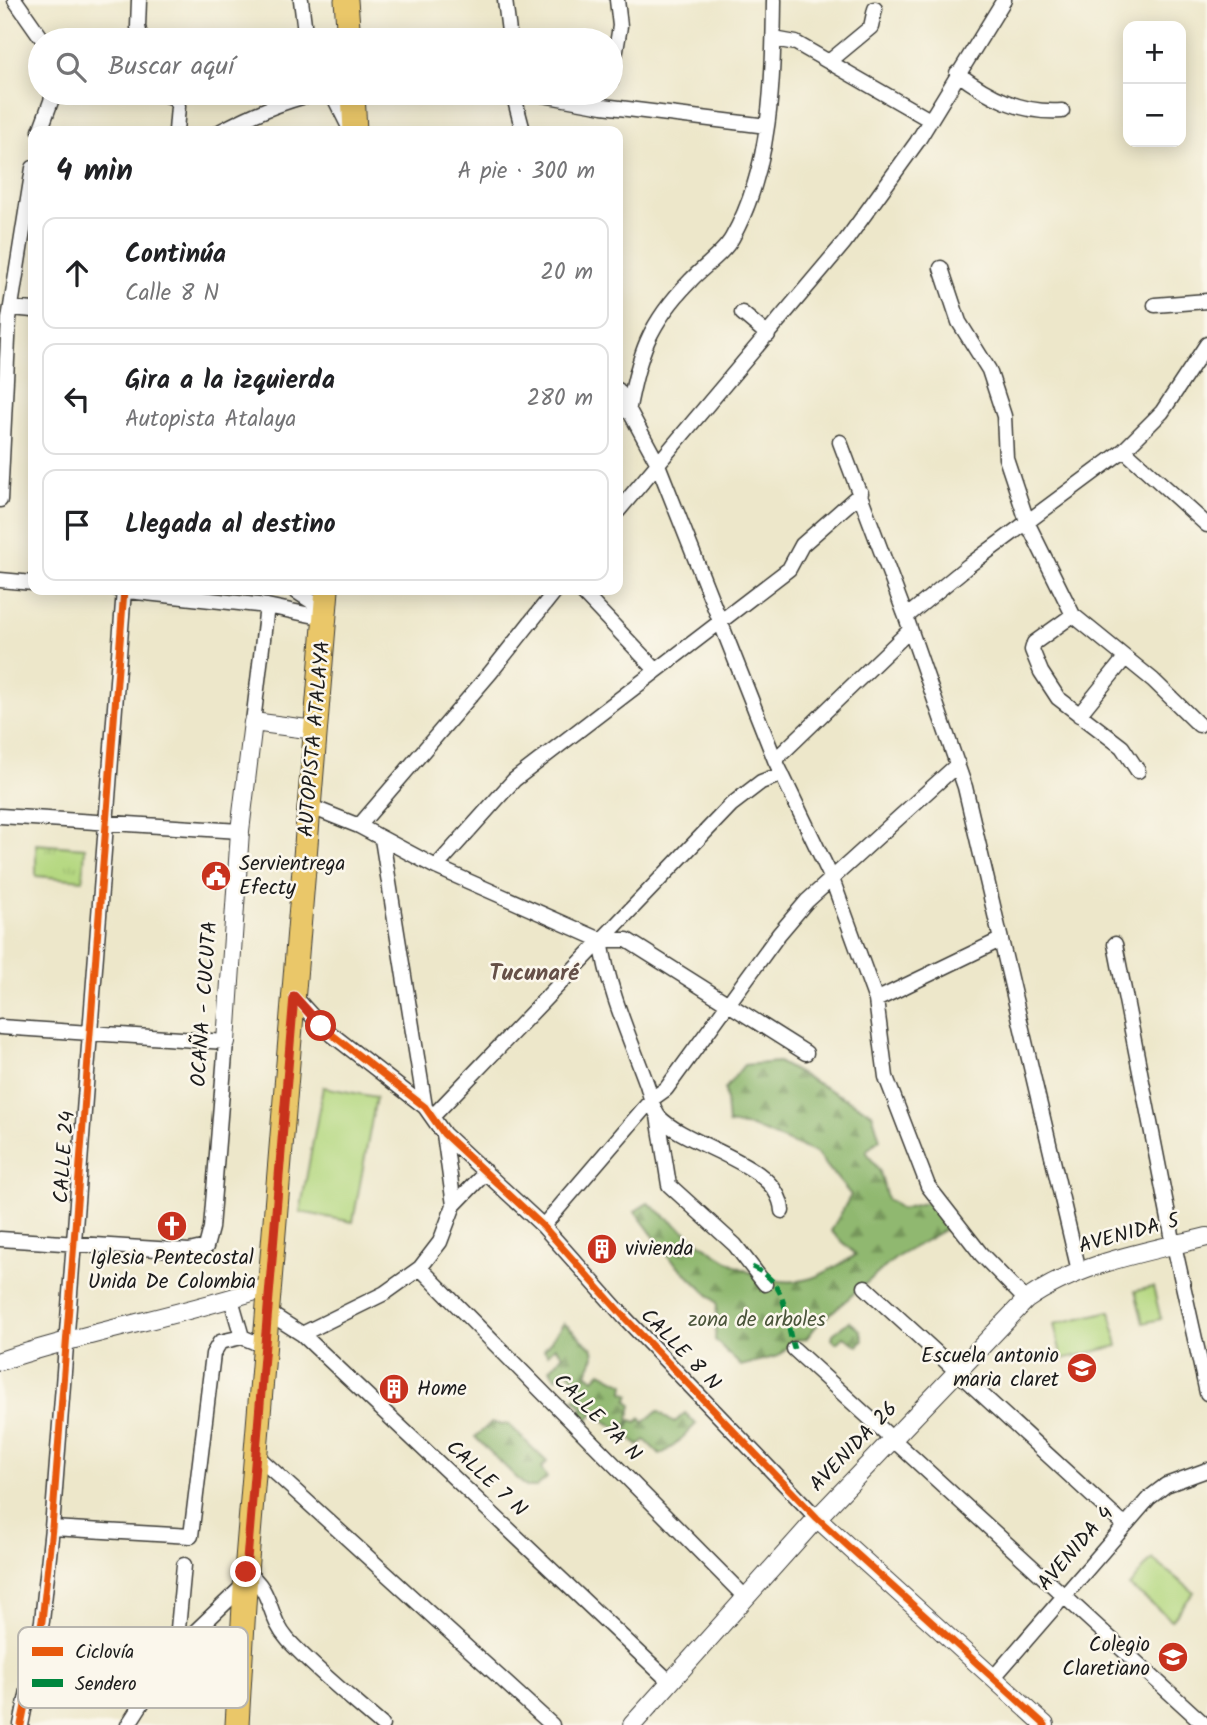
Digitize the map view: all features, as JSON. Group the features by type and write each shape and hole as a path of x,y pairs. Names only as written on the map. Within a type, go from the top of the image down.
{"main road":[{"path":"346,0 348,28"},
{"path":"353,105 353,126"},
{"name":"AUTOPISTA ATALAYA","path":"243,1627 326,606"}],"street":[{"path":"15,0 35,28"},
{"path":"138,28 139,0"},
{"path":"301,0 304,28"},
{"path":"505,0 508,28"},
{"path":"617,0 620,28"},
{"path":"775,0 767,126 761,165 746,209 730,241 689,282 643,345 627,419 657,462 775,760 832,879 876,1000 886,1077 928,1186 981,1254 1026,1300"},
{"path":"623,505 844,243 930,120 1004,0"},
{"path":"830,61 872,27 875,9"},
{"path":"774,39 796,43 930,120"},
{"path":"957,73 980,90 1017,107 1037,113 1062,111"},
{"path":"623,102 767,126"},
{"path":"42,126 50,105"},
{"path":"176,126 178,105"},
{"path":"231,126 260,111 280,105"},
{"path":"339,105 350,126"},
{"path":"516,105 522,126"},
{"path":"0,500 7,315 28,196"},
{"path":"941,268 958,321 989,370 1004,416 1006,458 1028,524 1073,615 1153,680 1199,725"},
{"path":"1155,305 1207,301"},
{"path":"7,315 28,311"},
{"path":"741,313 768,335"},
{"path":"775,760 908,623 968,566 1124,450 1162,412 1207,344"},
{"path":"840,442 861,493 958,764 1000,940 1071,1275"},
{"path":"1124,450 1207,525"},
{"path":"436,867 514,780 655,669 721,623 789,569 802,545 861,493"},
{"path":"0,580 28,583"},
{"name":"CALLE 24","path":"41,1627 68,1339 124,595"},
{"path":"169,595 267,606 326,606"},
{"path":"304,595 326,606"},
{"path":"359,826 491,672 552,595"},
{"path":"585,595 655,669"},
{"name":"OCAÑA - CUCUTA","path":"75,1246 189,1251 206,1247 211,1228 240,831 267,606"},
{"path":"1073,615 1034,643 1032,650 1041,672 1058,698 1122,747 1133,759 1138,771"},
{"path":"1079,715 1125,658"},
{"path":"253,722 315,730"},
{"path":"543,1226 652,1099 666,1089 779,934 832,879 958,764"},
{"path":"429,1112 731,805 761,782 782,774"},
{"path":"309,806 359,826 436,867 601,940 627,940 806,1053"},
{"path":"0,816 240,831"},
{"path":"382,839 429,1112"},
{"path":"601,940 605,969 658,1116 669,1185 735,1245 765,1284"},
{"path":"876,1000 1000,940"},
{"path":"1115,944 1174,1245 1207,1393"},
{"name":"CALLE 8 N","path":"294,996 321,1026 429,1112 444,1134 543,1226 625,1318 817,1518 1045,1725"},
{"path":"0,1027 226,1042"},
{"path":"658,1116 695,1141 754,1171 780,1196 782,1210"},
{"path":"444,1134 454,1205"},
{"path":"302,1334 385,1293 420,1268 440,1242 454,1205 486,1172"},
{"name":"AVENIDA 5","path":"1071,1275 1207,1237"},
{"path":"0,1240 75,1246"},
{"name":"CALLE 7A N","path":"420,1268 745,1597"},
{"name":"AVENIDA 26","path":"632,1725 817,1518 1026,1300 1071,1275"},
{"path":"0,1361 68,1339 231,1299 271,1286"},
{"path":"865,1287 1124,1525"},
{"path":"231,1299 242,1337"},
{"name":"CALLE 7 N","path":"269,1313 302,1334 669,1681"},
{"path":"52,1528 191,1536 213,1354 220,1342 242,1337 266,1347"},
{"path":"794,1349 1205,1725"},
{"path":"257,1456 552,1725"},
{"name":"AVENIDA 4","path":"994,1677 1149,1498 1166,1485 1207,1470"},
{"path":"178,1627 184,1565"},
{"path":"198,1627 246,1578 261,1582 272,1616 287,1639 382,1725"},
{"path":"128,1725 139,1708"}],"green space":[{"path":"36,844 85,848 83,880 36,876"},
{"name":"zona de arboles","path":"778,1062 872,1113 880,1139 866,1151 880,1172 887,1199 901,1209 935,1200 963,1237 946,1229 897,1257 818,1324 806,1339 794,1340 778,1356 741,1366 715,1340 717,1303 669,1257 635,1211 648,1203 723,1258 766,1278 787,1282 808,1279 856,1255 831,1231 851,1195 816,1153 752,1127 728,1124 725,1089 744,1065"},
{"path":"323,1087 376,1097 353,1222 300,1212"},
{"path":"1153,1287 1161,1319 1143,1323 1135,1291"},
{"path":"1110,1311 1118,1346 1062,1359 1054,1324"},
{"path":"849,1321 860,1330 863,1339 858,1346 844,1337 836,1343 832,1339 833,1334"},
{"path":"564,1323 593,1349 594,1356 587,1373 594,1379 601,1372 624,1384 623,1392 630,1395 627,1400 632,1405 627,1426 620,1425 617,1429 593,1413 584,1423 576,1415 583,1408 574,1399 586,1391 565,1368 556,1378 550,1369 563,1355 555,1347 548,1354 544,1350"},
{"path":"658,1411 674,1423 685,1413 696,1424 675,1445 660,1455 645,1440 638,1446 629,1437 621,1440 622,1431 627,1429 631,1420 637,1422 641,1418 643,1423"},
{"path":"491,1423 509,1425 547,1462 541,1468 547,1478 536,1487 526,1487 475,1437"},
{"path":"1152,1559 1194,1592 1172,1620 1129,1586"}],"marked path":[{"path":"752,1267 764,1274 779,1291 794,1349"}],"cycle path":[{"path":"41,1627 52,1528 124,595"},
{"path":"294,996 321,1026 425,1107 444,1134 543,1226 625,1318 817,1518 1045,1725"},
{"path":"21,1725 24,1708"}],"place":[{"name":"Servientrega Efecty","path":"216,876"},
{"name":"Iglesia Pentecostal Unida De Colombia","path":"172,1226"},
{"name":"vivienda","path":"602,1249"},
{"name":"Escuela antonio maria claret","path":"1082,1368"},
{"name":"Home","path":"394,1389"},
{"name":"Colegio Claretiano","path":"1173,1657"}],"district":[{"name":"Tucunaré","path":"534,974"}],"route":[{"path":"246,1572 294,996 321,1026"}]}
